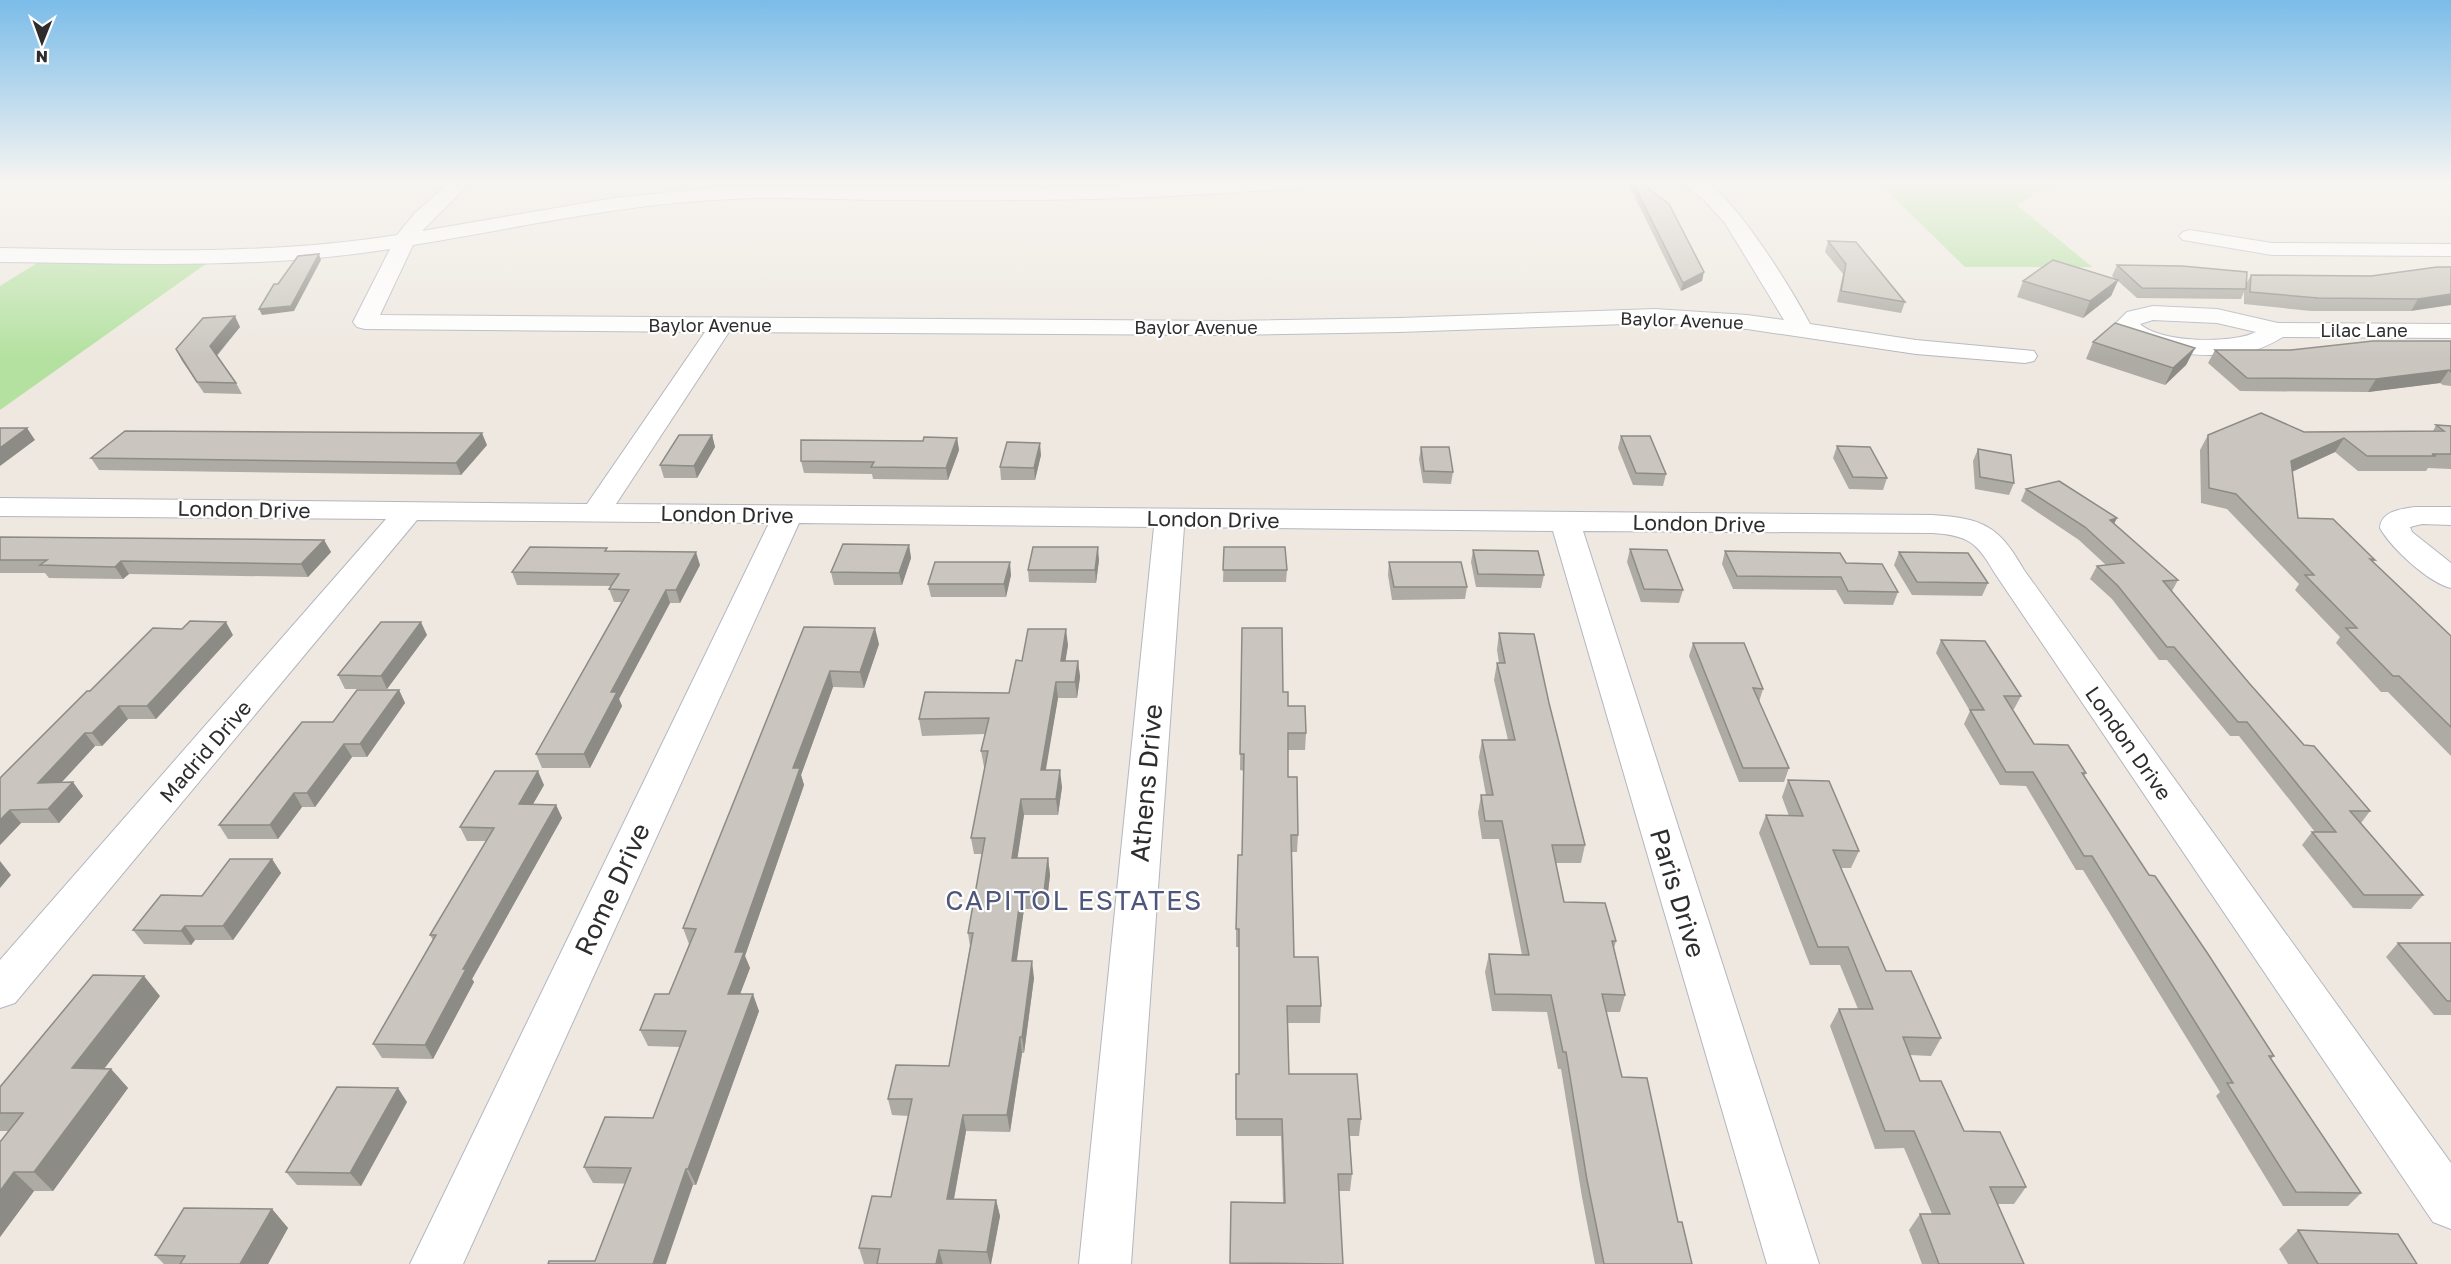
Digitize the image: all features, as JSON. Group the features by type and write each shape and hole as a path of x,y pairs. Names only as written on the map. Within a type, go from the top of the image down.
{"street":[{"path":"0,255 247,256 326,251 399,240"},
{"name":"Baylor Avenue","path":"405,240 365,322 1228,328 1655,316 1747,322 1916,347 2025,356"},
{"path":"1746,240 1791,310 1801,330"},
{"path":"2215,240 2272,249 2451,250"},
{"name":"Lilac Lane","path":"2278,330 2257,342 2244,345 2184,345 2148,338 2130,329 2127,324 2130,319 2137,316 2201,314 2278,330 2451,331"},
{"path":"596,512 721,325"},
{"name":"London Drive","path":"0,507 1890,525 1939,523 1957,526 1985,538 1995,546 2010,572 2451,1205"},
{"name":"Madrid Drive","path":"0,990 409,511"},
{"name":"Rome Drive","path":"436,1264 788,515"},
{"path":"2451,516 2414,515 2401,518 2395,523 2400,537 2451,579"},
{"name":"Athens Drive","path":"1105,1264 1170,518"},
{"name":"Paris Drive","path":"1565,522 1573,555 1793,1264"}],"green space":[{"path":"1937,240 2059,240 2092,267 1965,267"},
{"path":"50,255 217,256 0,410 0,286"}],"building":[{"path":"1661,240 1688,240 1704,272 1683,283"},
{"path":"1828,241 1856,242 1905,302 1841,291 1846,264"},
{"path":"319,254 291,306 259,309 274,284 278,284 298,256"},
{"path":"2053,260 2118,280 2090,301 2023,281"},
{"path":"2117,265 2182,266 2247,272 2246,289 2142,288"},
{"path":"2451,267 2451,294 2418,299 2318,298 2250,292 2251,275 2371,276"},
{"path":"235,316 210,346 236,383 197,382 176,349 203,318"},
{"path":"2115,323 2195,348 2173,368 2093,342"},
{"path":"2373,341 2451,341 2451,372 2449,370 2376,379 2247,378 2215,350 2291,350"},
{"path":"2261,413 2304,432 2444,431 2436,425 2451,426 2451,454 2367,456 2344,438 2291,461 2298,518 2333,519 2375,560 2370,559 2451,636 2451,727 2399,676 2393,676 2346,628 2357,628 2305,575 2314,575 2236,494 2209,488 2208,435"},
{"path":"0,428 27,428 0,448"},
{"path":"125,431 482,433 456,463 91,458"},
{"path":"679,435 712,435 694,466 660,465"},
{"path":"1621,436 1650,436 1666,474 1636,473"},
{"path":"924,437 957,438 946,468 871,467 874,462 801,461 801,440 923,441"},
{"path":"1007,442 1040,443 1034,468 1000,467"},
{"path":"1837,446 1870,447 1887,478 1853,477"},
{"path":"1421,447 1449,447 1453,472 1424,471"},
{"path":"1978,449 2011,455 2014,483 1980,477"},
{"path":"2059,481 2117,518 2110,520 2178,580 2163,581 2304,745 2314,746 2370,811 2350,811 2423,895 2364,895 2312,832 2336,832 2247,722 2238,722 2174,647 2167,647 2118,586 2097,566 2124,563 2085,527 2026,489"},
{"path":"0,537 324,540 301,564 121,561 115,567 40,565 47,560 0,560"},
{"path":"843,544 909,545 899,573 831,572"},
{"path":"530,547 696,552 676,590 666,590 611,692 617,692 584,754 536,754 629,590 609,589 619,574 512,572"},
{"path":"1033,547 1098,547 1095,570 1028,570"},
{"path":"1224,547 1285,547 1287,570 1223,570"},
{"path":"1630,549 1667,550 1683,590 1644,589"},
{"path":"1473,550 1538,551 1544,575 1478,574"},
{"path":"1725,551 1840,553 1846,563 1882,564 1898,592 1848,591 1841,577 1737,576"},
{"path":"1899,552 1968,553 1988,583 1917,582"},
{"path":"935,562 1010,562 1004,584 928,584"},
{"path":"1389,562 1461,562 1467,587 1394,587"},
{"path":"190,621 226,622 147,706 119,706 92,733 85,733 38,783 73,782 48,809 10,810 0,820 0,778 153,628 182,629"},
{"path":"381,622 421,622 381,676 338,675"},
{"path":"804,627 875,628 860,672 830,671 793,768 800,768 735,952 744,952 728,994 753,994 688,1169 686,1169 653,1264 548,1264 549,1261 595,1261 631,1168 584,1167 605,1117 653,1118 686,1031 640,1030 655,994 669,994 696,929 683,928"},
{"path":"1242,628 1282,628 1283,692 1288,692 1288,706 1305,706 1306,733 1288,733 1288,777 1297,777 1298,835 1291,835 1294,957 1318,957 1321,1006 1287,1006 1289,1074 1357,1074 1361,1119 1348,1119 1352,1174 1338,1174 1343,1264 1230,1263 1231,1202 1285,1203 1282,1119 1236,1119 1236,1074 1239,1074 1239,929 1236,929 1238,855 1242,855 1244,754 1240,754"},
{"path":"1028,629 1066,629 1061,661 1078,661 1075,682 1056,682 1041,770 1060,770 1056,799 1021,799 1012,858 1048,858 1044,892 1021,892 1012,961 1032,961 1022,1037 1020,1037 1007,1115 963,1115 947,1199 996,1200 987,1252 939,1250 936,1264 877,1264 880,1249 859,1248 872,1196 891,1197 912,1099 888,1099 896,1065 949,1066 973,933 968,933 985,838 971,838 988,751 981,751 989,718 919,719 925,692 1009,693 1016,660 1022,661"},
{"path":"1499,633 1534,634 1585,845 1552,845 1564,902 1605,903 1616,941 1612,941 1625,995 1602,994 1622,1077 1647,1078 1678,1222 1682,1222 1692,1264 1604,1264 1587,1180 1566,1052 1563,1052 1551,995 1495,994 1489,954 1529,955 1502,821 1485,821 1481,795 1493,795 1482,740 1515,740 1497,663 1505,663"},
{"path":"1941,640 1985,641 2021,696 2004,696 2034,744 2068,745 2086,773 2082,773 2149,875 2155,876 2208,954 2274,1056 2269,1056 2361,1193 2296,1192 2227,1083 2233,1083 2092,856 2084,856 2033,772 2006,772 1970,710 1984,710"},
{"path":"1693,643 1744,643 1763,689 1753,688 1789,768 1743,768"},
{"path":"357,690 399,690 360,744 344,744 307,793 294,793 270,825 219,825 302,722 333,722"},
{"path":"495,771 538,771 519,804 556,805 463,969 466,969 425,1045 373,1044 436,935 430,935 494,828 460,827"},
{"path":"1788,780 1829,781 1859,851 1833,850 1886,971 1911,971 1941,1038 1903,1037 1920,1081 1941,1081 1964,1131 2000,1132 2026,1187 1990,1187 2024,1264 1939,1264 1920,1214 1950,1214 1914,1131 1885,1131 1839,1009 1873,1009 1848,947 1818,947 1766,815 1803,816"},
{"path":"230,859 272,859 223,926 185,926 181,931 133,930 161,895 202,896"},
{"path":"2398,943 2451,943 2451,1001 2447,1001"},
{"path":"93,975 144,976 72,1068 111,1069 34,1172 14,1172 0,1191 0,1142 23,1113 0,1113 0,1087"},
{"path":"337,1087 398,1088 350,1173 286,1172"},
{"path":"184,1208 272,1209 240,1264 180,1264 185,1256 155,1255"},
{"path":"2298,1230 2398,1234 2417,1264 2318,1264"}],"district":[{"name":"CAPITOL ESTATES","path":"1074,900"}]}
